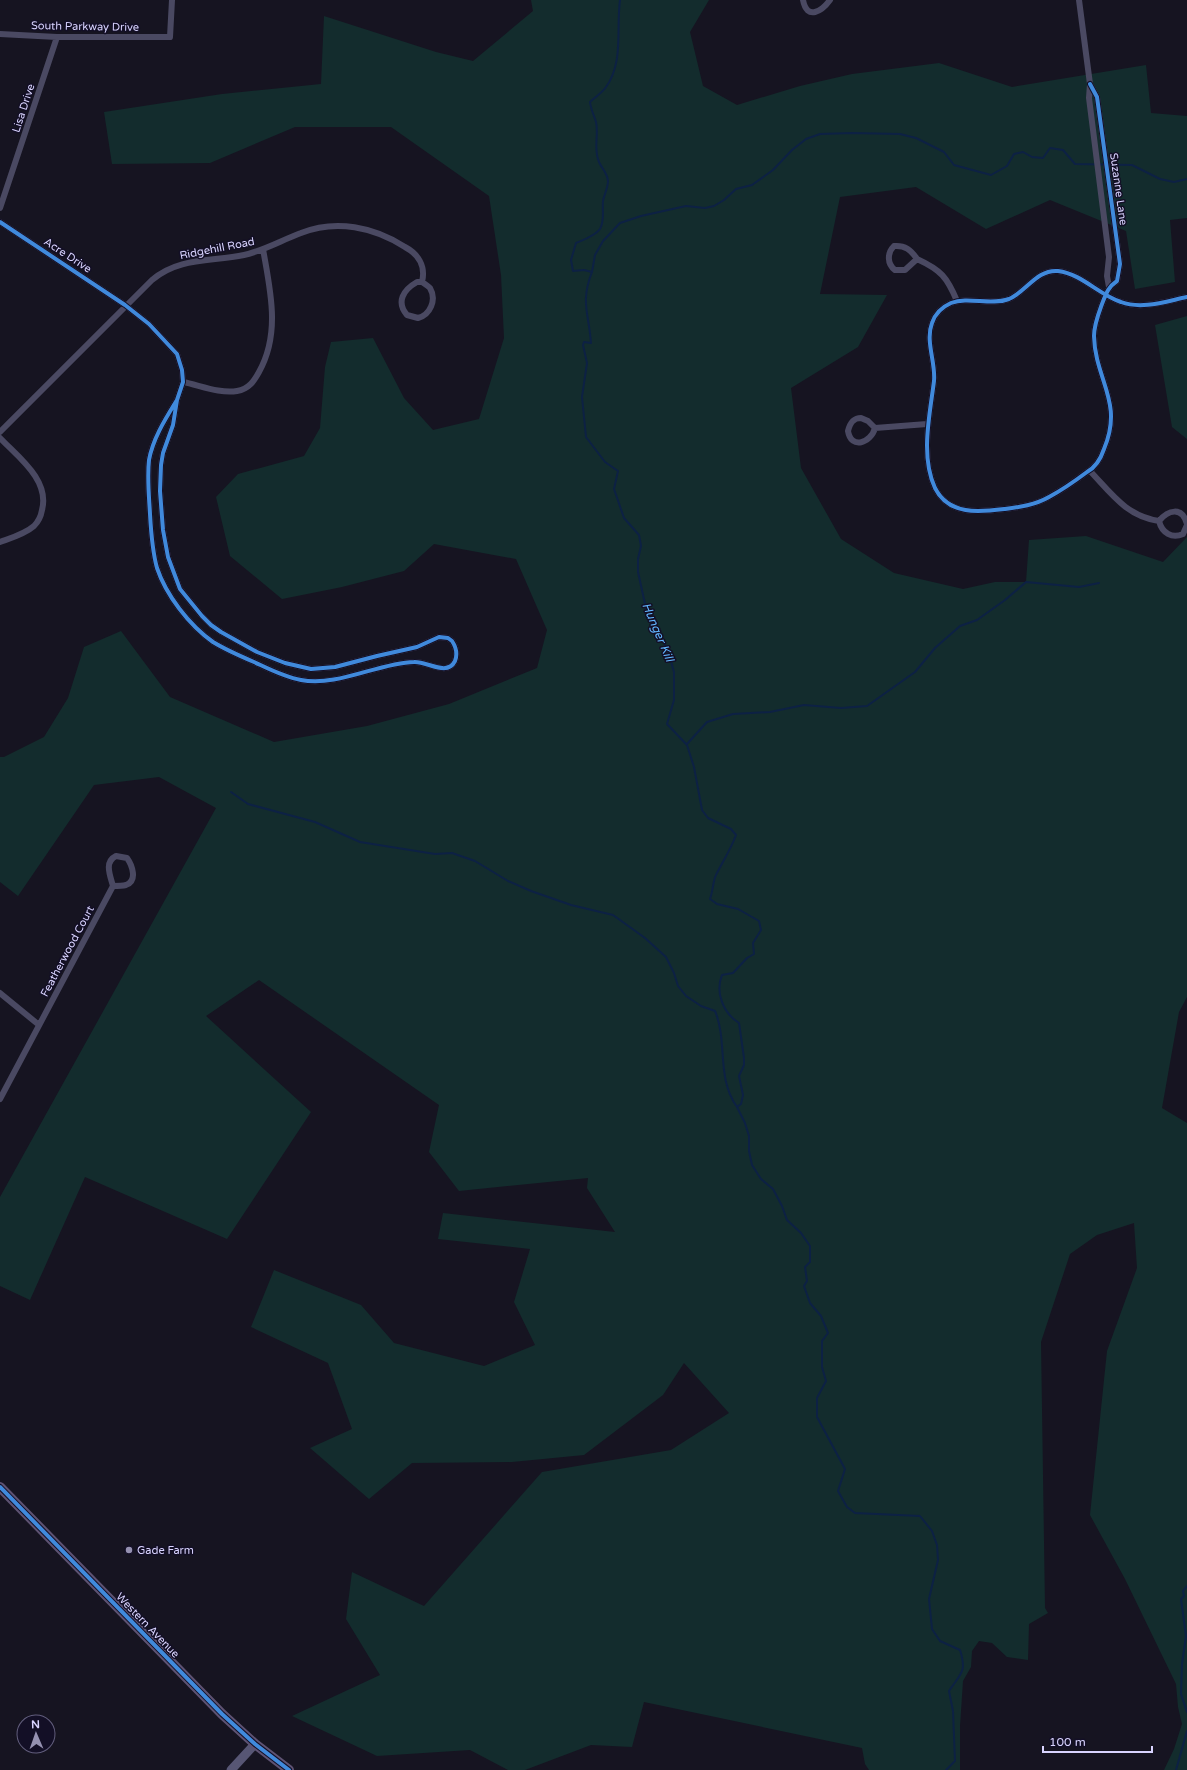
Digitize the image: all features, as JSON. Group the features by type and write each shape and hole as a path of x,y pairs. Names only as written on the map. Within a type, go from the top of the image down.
{"main road":[{"name":"Western Avenue","path":"0,1487 157,1646 177,1670 255,1744 289,1770"},
{"path":"230,1770 255,1744"}],"street":[{"name":"South Parkway Drive","path":"0,34 57,37 170,37 172,0"},
{"path":"803,0 804,7 809,12 813,12 824,9 830,0"},
{"name":"Suzanne Lane","path":"1079,0 1090,84 1089,98 1109,257 1109,270 1107,276 1109,287"},
{"name":"Lisa Drive","path":"0,208 57,37"},
{"name":"Suzanne Lane","path":"1090,84 1097,97 1120,264 1117,281 1109,287 1095,324 1094,336 1096,354 1111,402 1112,420 1110,433 1104,451 1098,462 1090,470 1048,498 1028,506 982,512 969,512 958,509 941,496 935,487 931,475 928,456 927,424 935,372 930,332 931,326 938,313 943,307 957,301 1001,301 1018,294 1039,276 1056,271 1067,273 1106,294"},
{"name":"Acre Drive","path":"0,222 125,305 149,324 171,346 180,362 182,382"},
{"name":"Ridgehill Road","path":"0,432 125,305 155,277 171,268 183,264 245,255 313,229 357,227 387,236 411,250 421,262 424,274 422,282"},
{"path":"917,259 902,271 892,268 888,258 892,248 901,246 908,248 917,259 931,265 943,274 950,284 957,301"},
{"path":"177,400 163,422 150,458 148,478 151,533 158,568 170,593 202,633 219,645 252,661 284,676 303,681 318,681 346,677 414,662 433,665 442,669 453,664 456,658 456,647 448,638 439,637 417,647 342,665 322,669 299,667 258,652 221,632 198,612 180,589 174,575 165,542 160,478 164,453 174,425 177,400 182,382 219,390 237,391 247,388 254,380 267,353 273,325 272,299 263,248"},
{"path":"417,282 422,282 430,288 432,293 432,305 427,314 423,317 412,317 405,312 401,300 409,287 417,282"},
{"path":"1106,294 1121,302 1140,305 1160,303 1187,297"},
{"path":"875,428 870,439 860,443 853,440 848,431 851,422 857,418 868,421 875,428 927,424"},
{"path":"0,438 36,478 43,493 43,507 40,517 35,525 21,534 0,542"},
{"path":"1090,470 1126,509 1149,520 1159,522"},
{"path":"148,478 160,478"},
{"path":"1175,511 1183,515 1187,524 1183,534 1171,536 1161,528 1159,522 1166,514 1175,511"},
{"path":"170,593 180,589"},
{"path":"252,661 258,652"},
{"path":"342,665 346,677"},
{"path":"116,856 127,858 133,868 133,877 130,883 113,886 108,870 111,859 116,856"},
{"name":"Featherwood Court","path":"0,1100 113,886"},
{"path":"0,992 39,1026"}],"green space":[{"path":"531,0 709,0 690,32 703,86 737,105 800,86 852,74 939,63 1012,87 1146,65 1151,113 1187,116 1187,218 1170,220 1175,282 1135,289 1126,231 1050,200 986,229 916,187 840,197 820,294 887,295 858,347 791,388 801,468 841,539 894,573 963,589 995,582 1026,582 1029,540 1086,536 1163,562 1187,537 1187,997 1179,1012 1162,1108 1187,1123 1187,1770 1164,1770 1174,1749 1182,1724 1178,1707 1176,1684 1125,1579 1090,1515 1107,1351 1137,1268 1134,1223 1097,1235 1070,1254 1041,1342 1045,1608 1048,1613 1029,1624 1028,1660 1007,1657 992,1643 979,1641 972,1651 971,1667 963,1681 960,1726 960,1770 869,1770 865,1764 862,1748 644,1702 632,1747 591,1745 525,1770 508,1770 470,1750 377,1756 292,1716 380,1675 346,1619 352,1572 424,1606 542,1472 671,1450 729,1413 684,1363 663,1395 584,1455 512,1462 412,1463 369,1499 310,1448 352,1429 328,1363 251,1327 274,1270 361,1305 394,1343 484,1366 535,1345 514,1302 530,1249 438,1239 443,1213 615,1232 587,1188 588,1178 459,1191 429,1152 439,1105 259,980 206,1016 311,1112 227,1239 85,1177 30,1300 0,1286 0,1197 216,808 159,777 94,785 18,896 0,882 0,757 4,757 44,737 68,698 84,647 121,631 170,697 274,742 367,726 449,704 537,668 547,630 516,559 434,544 404,571 342,587 282,599 230,556 216,497 238,474 304,456 320,428 325,367 331,342 373,338 404,398 433,430 479,419 504,338 501,275 489,196 391,127 295,127 210,163 112,164 104,112 222,94 321,84 324,16 436,52 473,61 533,11"},
{"path":"1187,316 1187,439 1172,427 1155,325"}],"waterway":[{"name":"Hunger Kill","path":"620,0 618,45 615,67 612,77 606,87 590,102 597,127 597,157 607,175 608,181 603,201 602,222 600,229 595,234 576,243 571,260 573,271 584,270 592,272 586,292 586,308 591,343 584,342 583,345 587,363 582,397 586,437 605,462 618,471 614,489 624,518 639,535 641,546 638,559 638,572 647,613 655,624 664,642 674,672 674,700 667,724 687,745 694,767 702,810 708,818 731,829 736,835 715,877 710,899 717,904 738,909 759,921 761,930 753,943 754,954 747,958 733,973 722,975 719,988 725,1008 733,1019 739,1023 744,1065 739,1076 743,1095 741,1104 737,1107 745,1123 749,1136 749,1151 752,1165 761,1179 773,1189 782,1206 787,1220 801,1233 810,1246 810,1262 805,1267 807,1281 804,1286 810,1303 821,1316 828,1333 822,1341 822,1367 826,1381 817,1398 817,1417 845,1469 838,1491 847,1507 855,1513 920,1516 932,1531 937,1545 938,1560 929,1599 932,1629 940,1641 960,1650 963,1663 962,1672 949,1691 953,1711 955,1761 946,1770"},
{"path":"592,272 595,255 603,241 620,223 641,216 686,206 705,208 714,206 724,200 736,189 752,185 773,170 792,150 806,139 820,134 900,134 916,138 944,152 954,165 991,175 1007,166 1014,154 1023,152 1032,157 1043,158 1050,148 1063,150 1075,164 1132,165 1160,179 1174,182 1187,179"},
{"path":"687,744 707,722 733,714 770,712 804,705 841,708 867,706 915,672 935,648 960,626 977,620 1005,600 1026,582 1079,587 1099,583"},
{"path":"231,792 248,804 315,822 360,842 435,854 452,853 475,861 508,881 531,891 571,905 613,915 645,938 666,957 674,973 678,986 686,996 701,1006 715,1011 721,1035 724,1072 731,1096 737,1107"},
{"path":"1187,1586 1183,1591 1184,1596 1181,1599 1186,1636 1182,1664 1181,1694 1187,1712"},
{"path":"1176,1770 1187,1731"}],"cycle path":[{"path":"1090,84 1097,97 1120,264 1117,281 1109,288 1106,294 1105,297 1102,304 1095,324 1094,332 1099,366 1110,404 1111,418 1104,449 1098,462 1093,468 1054,494 1033,504 1005,509 976,511 957,508 948,504 941,497 930,476 927,435 934,381 930,330 935,317 942,309 951,303 958,301 994,302 1009,299 1015,296 1038,277 1051,271 1058,271 1075,276 1105,295 1113,299 1129,304 1146,305 1187,297"},
{"path":"0,222 125,305 149,324 177,354 182,370 183,382 177,400 173,425 163,453 161,465 160,491 163,530 168,557 180,589 211,625 257,652 285,663 311,669 335,667 417,647 439,637 448,638 452,641 456,650 455,661 451,666 442,668 419,662 400,663 344,678 315,681 301,680 289,677 228,650 213,642 195,627 179,609 166,589 155,561 151,534 148,487 149,460 157,436 177,400"},
{"path":"0,1487 222,1714 255,1744 289,1770"}],"place":[{"name":"Gade Farm","path":"129,1550"}]}
